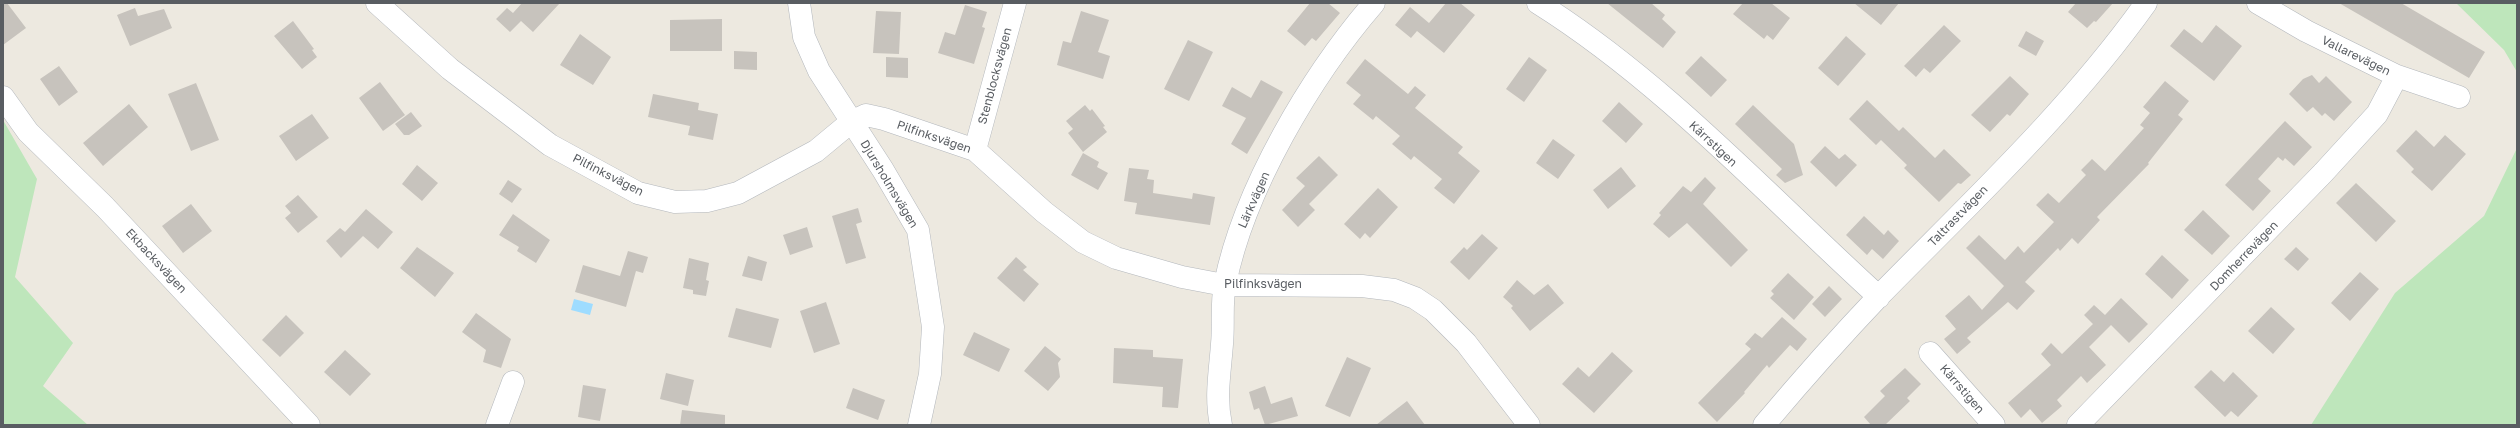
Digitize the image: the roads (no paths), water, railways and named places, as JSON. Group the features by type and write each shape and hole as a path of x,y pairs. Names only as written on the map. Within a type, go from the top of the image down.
{"street":[{"name":"Pilfinksvägen","path":"377,3 450,69 550,145 604,176 646,195 675,202 707,201 738,193 816,151 850,122 866,115 884,119 975,150 1044,212 1083,242 1116,258 1146,268 1224,285 1362,286 1394,290 1415,298 1433,310 1466,343 1529,425"},
{"name":"Djursholmsvägen","path":"799,3 804,38 819,71 850,122 883,170 918,230 933,327 930,374 919,425"},
{"name":"Stenblocksvägen","path":"975,150 1015,3"},
{"name":"Lärkvägen","path":"1221,425 1216,387 1222,345 1224,285 1236,238 1250,204 1292,121 1336,49 1374,3"},
{"name":"Kärrstigen","path":"1538,3 1592,38 1655,90 1879,297"},
{"name":"Taltrastvägen","path":"1764,425 1879,297 2030,141 2106,54 2146,3"},
{"name":"Vallarevägen","path":"2258,3 2306,31 2397,76 2458,97"},
{"name":"Domherrevägen","path":"2078,425 2328,167 2377,114 2397,76"},
{"name":"Ekbacksvägen","path":"3,97 28,132 105,207 309,425"},
{"name":"Kärrstigen","path":"1930,353 1994,425"},
{"path":"497,425 513,382"}],"water":[{"path":"574,299 593,304 590,315 571,310"}]}
